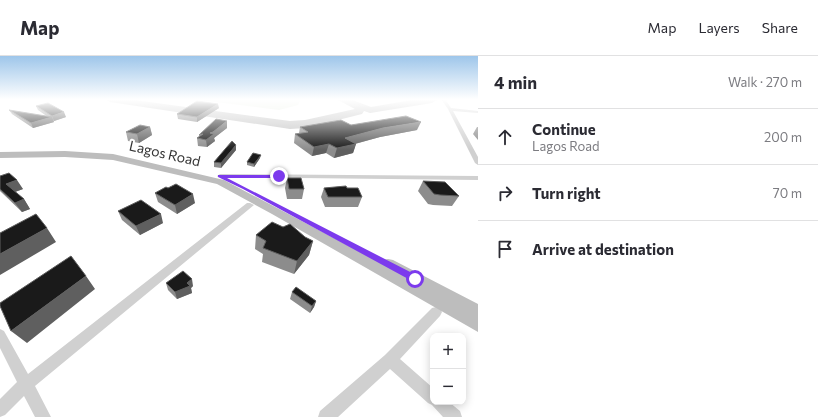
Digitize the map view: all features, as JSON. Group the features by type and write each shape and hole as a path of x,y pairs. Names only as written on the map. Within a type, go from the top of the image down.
{"main road":[{"name":"Lagos Road","path":"0,153 18,150 104,152 220,176 281,207 478,313"},
{"name":"Lagos Road","path":"0,153 72,154 113,157 220,182 276,211 478,324"}],"street":[{"path":"454,116 478,163"},
{"path":"220,176 478,178"},
{"path":"0,410 26,384 250,205"},
{"path":"326,417 390,360 436,312"},
{"path":"0,335 43,417"},
{"path":"390,360 430,395"},
{"path":"441,405 454,417"}],"building":[{"path":"19,116 52,117 31,123"},
{"path":"406,116 421,122 383,128 345,138 356,144 337,148 329,144 314,147 295,134 308,132 300,127 341,120 351,125"},
{"path":"216,119 227,121 210,133 214,134 206,140 197,138 203,134 199,135"},
{"path":"140,125 150,127 137,134 126,132"},
{"path":"232,141 236,145 221,163 214,162"},
{"path":"253,153 261,155 254,164 247,162"},
{"path":"9,173 17,180 6,184 24,199 15,203 0,189 0,176"},
{"path":"287,178 301,178 304,189 289,189"},
{"path":"423,181 445,182 459,196 434,194"},
{"path":"176,184 193,194 175,205 155,193 166,187 168,188"},
{"path":"346,186 347,188 358,188 362,197 328,197 324,188"},
{"path":"141,200 161,214 136,226 118,211"},
{"path":"36,214 47,228 0,254 0,233"},
{"path":"272,222 283,227 290,224 305,237 313,241 297,261 263,248 266,241 256,235"},
{"path":"71,256 86,276 11,331 0,303"},
{"path":"183,271 192,279 187,283 190,286 175,292 166,283"},
{"path":"296,287 316,301 312,306 292,292"}],"taxiway":[{"path":"222,116 290,125 306,124 336,116"}],"route":[{"path":"279,176 220,176 415,279"}]}
